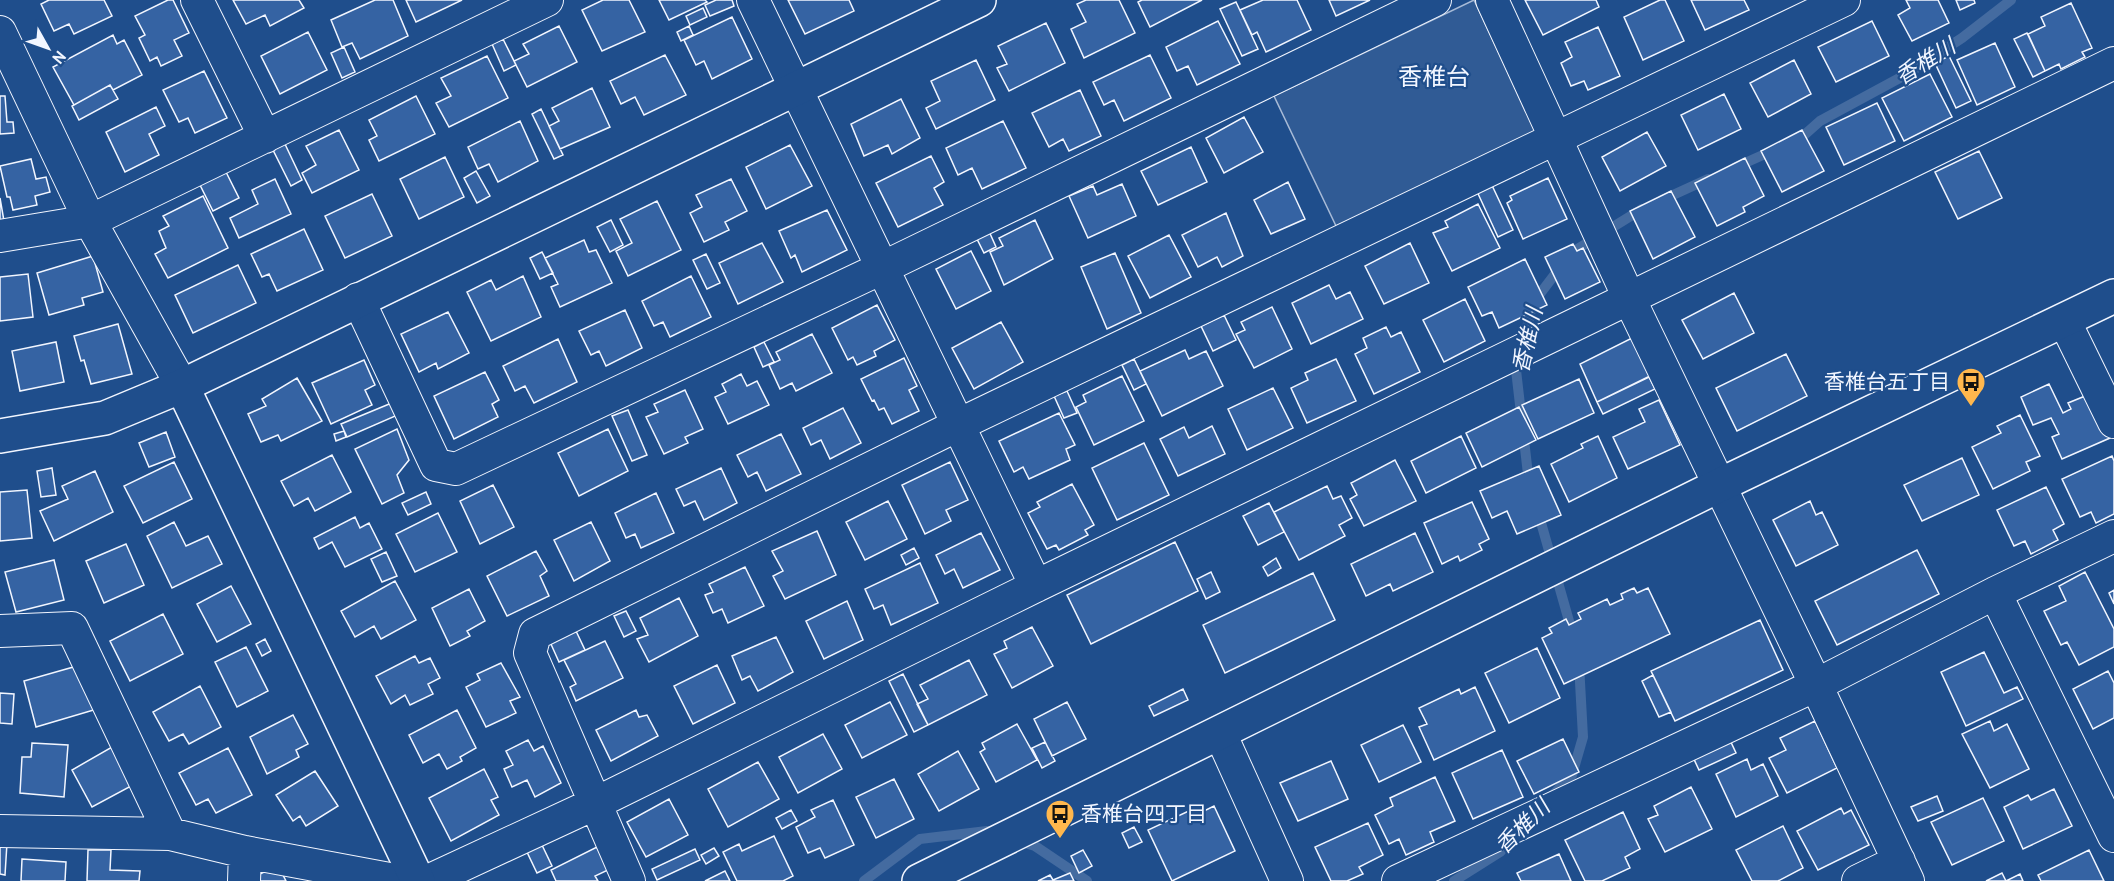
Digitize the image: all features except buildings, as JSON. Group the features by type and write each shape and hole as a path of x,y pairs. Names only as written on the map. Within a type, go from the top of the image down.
{"street":[{"path":"196,0 265,137"},
{"path":"0,236 90,221 547,0"},
{"path":"753,0 1036,586"},
{"path":"0,436 105,418 182,386 979,0"},
{"path":"358,299 436,465 456,469 882,268 1435,0"},
{"path":"1492,0 1629,298 1903,871 1858,881"},
{"path":"629,881 530,653 535,634 958,425 1844,0"},
{"path":"4,48 90,221 182,386 418,881"},
{"path":"428,881 594,804 1036,586 2114,63"},
{"path":"919,881 1720,485 2114,296"},
{"path":"2064,320 2114,422"},
{"path":"1398,881 1816,685 1995,593 2114,536"},
{"path":"1995,593 2114,836"},
{"path":"0,631 72,628 170,834"},
{"path":"1220,733 1287,881"},
{"path":"0,831 170,834 245,866 400,881"}],"shaded area":[{"path":"1474,0 1536,132 1337,228 1274,96"}],"waterway":[{"name":"香椎川","path":"1793,141 1802,137 1820,121 1907,74 1962,38 2011,0"},
{"name":"香椎川","path":"1736,167 1774,150"},
{"name":"香椎川","path":"1662,200 1708,179"},
{"name":"香椎川","path":"1523,343 1533,303 1571,253 1642,209"},
{"name":"香椎川","path":"1519,359 1516,370 1529,483"},
{"name":"香椎川","path":"1538,512 1571,628 1576,628 1577,633"},
{"name":"香椎川","path":"1551,797 1572,775 1583,737 1579,664"},
{"name":"香椎川","path":"864,881 920,839 987,831 993,833"},
{"name":"香椎川","path":"1454,881 1500,852 1512,839"},
{"name":"香椎川","path":"1019,841 1035,846 1087,881"}],"place":[{"name":"香椎台五丁目","path":"1971,408"},
{"name":"香椎台四丁目","path":"1060,840"}],"district":[{"name":"香椎台","path":"1434,77"}]}
